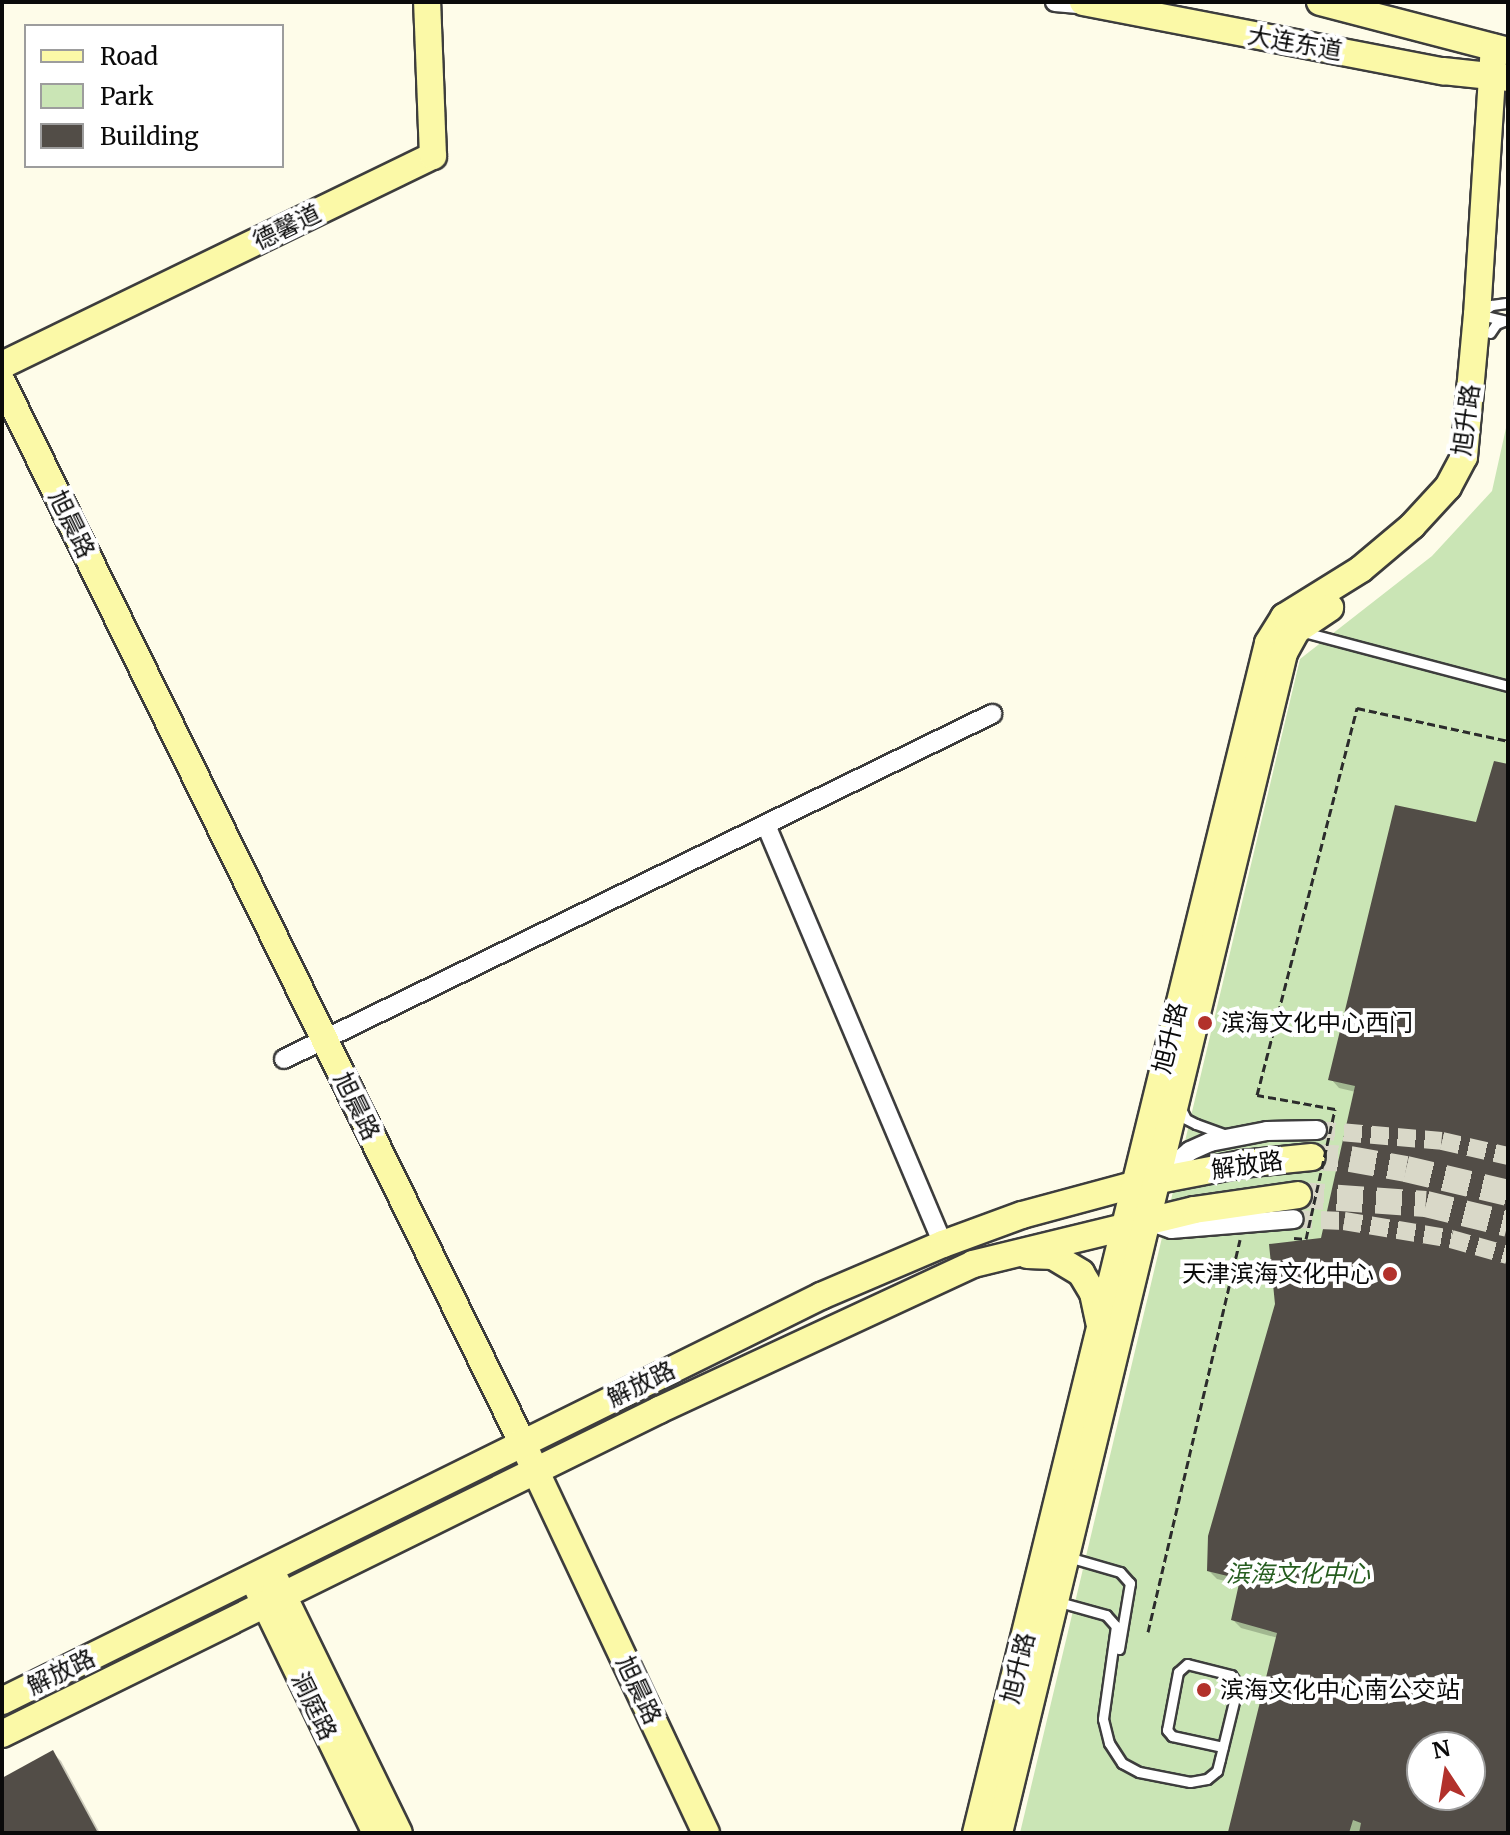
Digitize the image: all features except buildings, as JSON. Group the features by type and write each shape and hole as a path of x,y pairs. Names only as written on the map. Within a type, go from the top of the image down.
{"street":[{"name":"德馨道","path":"2,365 433,156 427,2"},
{"path":"1055,2 1089,4"},
{"path":"1320,2 1501,50"},
{"name":"大连东道","path":"1089,4 1503,83"},
{"name":"旭升路","path":"999,1833 1046,1599 1137,1223 1264,657 1287,627 1399,557 1445,514 1464,490 1479,459 1485,429 1492,313 1503,83 1501,50"},
{"name":"旭晨路","path":"2,382 522,1442 706,1833"},
{"name":"旭升路","path":"1145,1183 1176,1090 1284,653 1287,627"},
{"path":"284,1059 992,714"},
{"path":"766,825 943,1244"},
{"path":"1145,1183 1190,1151 1230,1136 1317,1130"},
{"name":"解放路","path":"2,1701 821,1296 943,1244 1022,1215 1145,1183 1242,1164 1312,1157"},
{"name":"解放路","path":"2,1734 536,1472 973,1264 1137,1223 1233,1203 1296,1207"},
{"name":"旭升路","path":"1057,1554 1100,1333 1137,1223"},
{"path":"1007,1256 1044,1254 1072,1266 1093,1293 1100,1333"},
{"name":"洞庭路","path":"261,1574 376,1833"},
{"name":"旭升路","path":"976,1833 1046,1599"},
{"path":"275,1601 399,1833"}],"lane":[{"path":"1287,627 1508,686"},
{"path":"1176,1090 1186,1119 1230,1136"},
{"path":"1057,1554 1120,1572 1130,1583 1110,1714 1112,1737 1120,1752 1141,1768 1179,1777 1202,1778 1217,1771"},
{"path":"1046,1599 1106,1615 1116,1626 1103,1719 1105,1733 1117,1757 1139,1772 1190,1782 1207,1779 1217,1771 1223,1747 1238,1685 1235,1679 1194,1665 1181,1667 1167,1730 1172,1736 1223,1747"}],"path":[{"path":"1293,1238 1306,1239 1335,1109 1257,1095 1357,708 1508,741"},
{"path":"1148,1632 1241,1233"}],"green space":[{"name":"滨海文化中心","path":"1508,394 1508,1833 1020,1833 1300,659 1432,556 1492,491 1506,428"}],"tunnel":[{"path":"1317,1130 1442,1141 1508,1156"},
{"path":"1312,1157 1350,1159 1406,1169 1508,1193"},
{"path":"1298,1195 1426,1204 1508,1224"},
{"path":"1294,1219 1344,1221 1451,1239 1508,1255"}],"place":[{"name":"滨海文化中心西门","path":"1205,1023"},
{"name":"天津滨海文化中心","path":"1390,1274"},
{"name":"滨海文化中心南公交站","path":"1204,1690"}]}
